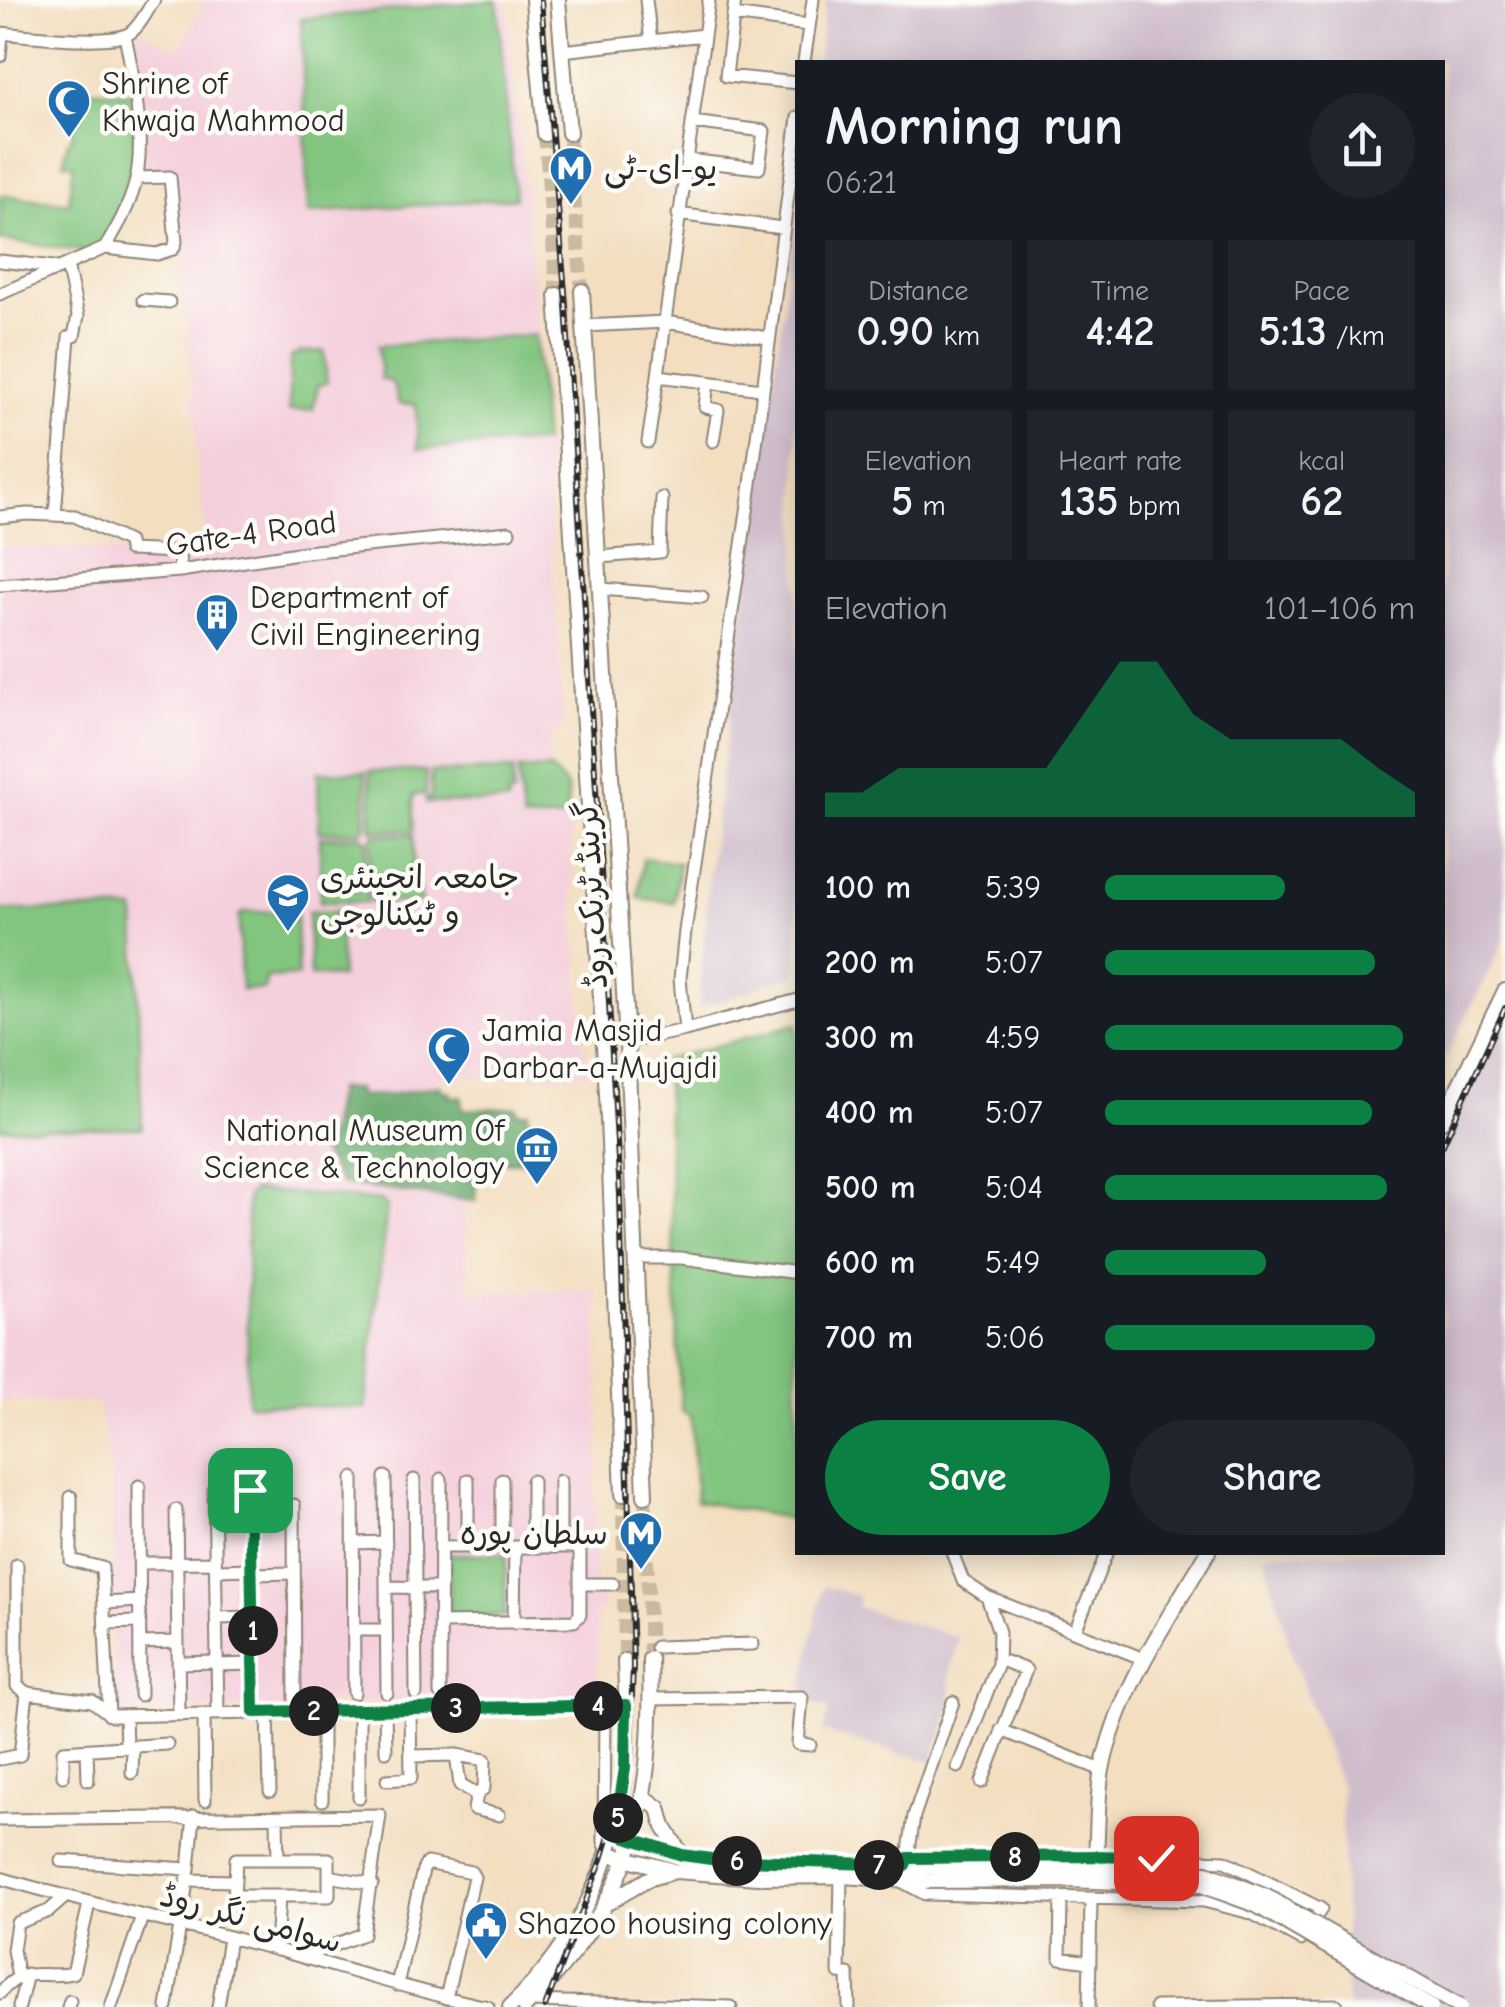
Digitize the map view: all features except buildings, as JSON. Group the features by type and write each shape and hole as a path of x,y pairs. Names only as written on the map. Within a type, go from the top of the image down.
{"main road":[{"path":"533,0 545,134"},
{"path":"558,0 568,133"},
{"name":"گرینڈ ٹرنک روڈ","path":"582,291 628,1042 645,1496"},
{"name":"گرینڈ ٹرنک روڈ","path":"557,295 608,1094 623,1494"},
{"path":"572,509 597,510"},
{"path":"1445,1115 1505,991"},
{"path":"1096,1856 1102,1770 1119,1714 1144,1659 1206,1555"},
{"path":"528,2004 570,1959 608,1903 629,1859 644,1796 653,1653"},
{"path":"510,2007 539,1980 563,1948 615,1833 625,1768 625,1661"},
{"path":"644,1796 659,1808 664,1827 682,1855"},
{"path":"615,1833 682,1855 753,1863 906,1862 927,1874 1202,1885 1256,1904 1431,2007"},
{"path":"608,1854 676,1871 758,1877 841,1876 901,1881 927,1874 1207,1872 1267,1897 1460,2007"},
{"path":"608,1903 650,1878 676,1871"}],"street":[{"path":"0,56 1,34 95,40 125,36 137,26 154,0"},
{"path":"646,0 651,40"},
{"path":"648,442 710,0"},
{"path":"735,0 726,76 795,83"},
{"path":"804,60 813,0"},
{"path":"733,15 808,25"},
{"path":"562,51 704,35"},
{"path":"105,248 122,219 136,178 138,94 125,36"},
{"path":"686,160 759,168 764,131 692,122"},
{"path":"685,1030 680,979 685,930 795,138"},
{"path":"0,294 105,248 165,253 176,242 170,177 136,178"},
{"path":"678,214 782,228"},
{"path":"0,261 63,266"},
{"path":"54,515 69,337 74,336 78,316 63,266"},
{"path":"143,300 169,302"},
{"path":"585,326 665,322 768,338"},
{"path":"658,376 762,388"},
{"path":"708,382 705,408 718,410 713,440"},
{"path":"600,557 660,552 662,498"},
{"path":"0,518 75,516 128,542 129,550 179,552 180,571"},
{"name":"Gate-4 Road","path":"0,585 180,571 304,552 510,532"},
{"path":"601,590 702,598"},
{"path":"628,1042 795,1001"},
{"path":"637,1258 681,1258 795,1273"},
{"path":"385,1477 386,1693"},
{"path":"353,1478 354,1693"},
{"path":"440,1694 441,1479"},
{"path":"414,1480 416,1694"},
{"path":"468,1480 468,1547"},
{"path":"502,1480 514,1623"},
{"path":"532,1481 532,1547"},
{"path":"560,1481 560,1546"},
{"path":"139,1486 140,1695"},
{"path":"214,1488 218,1713"},
{"path":"250,1490 254,1712"},
{"path":"71,1497 71,1560 101,1565 110,1715"},
{"path":"294,1505 295,1712"},
{"path":"176,1510 178,1714"},
{"path":"354,1542 386,1542"},
{"path":"440,1623 578,1618 580,1584 580,1552 574,1547 441,1548"},
{"path":"953,1555 963,1581 986,1598 1144,1659"},
{"path":"1075,1631 1107,1555"},
{"path":"140,1563 294,1573"},
{"path":"0,1759 20,1755 22,1690 17,1566"},
{"path":"580,1584 613,1584"},
{"path":"386,1588 441,1588"},
{"path":"958,1767 998,1664 999,1632 986,1598"},
{"path":"104,1602 140,1601"},
{"path":"216,1618 252,1617"},
{"path":"105,1623 140,1622"},
{"path":"354,1630 386,1630"},
{"path":"140,1643 178,1642"},
{"path":"653,1653 753,1644"},
{"path":"982,1782 1026,1670 1006,1662"},
{"path":"178,1663 253,1664"},
{"path":"0,1686 92,1701 110,1715 125,1716 626,1705"},
{"path":"651,1699 802,1697 798,1744 810,1744"},
{"path":"901,1881 925,1894 1204,1901 1252,1914 1301,1940 1321,1909 1224,1861 1096,1856 906,1862 914,1816 954,1702"},
{"path":"605,1706 604,1841 608,1854"},
{"path":"358,1797 360,1710"},
{"path":"385,1710 386,1752"},
{"path":"386,1780 411,1778 410,1710"},
{"path":"322,1711 322,1800"},
{"path":"268,1712 270,1791"},
{"path":"204,1714 205,1800"},
{"path":"125,1716 132,1773"},
{"path":"1001,1730 1102,1770"},
{"path":"63,1776 64,1751 167,1744"},
{"path":"87,1750 88,1780"},
{"path":"411,1756 456,1755 486,1760 484,1788 477,1795 474,1810 499,1815"},
{"path":"456,1755 460,1786 477,1795"},
{"path":"0,1820 380,1815 363,1934 311,1954 308,1960"},
{"path":"167,2007 194,1816"},
{"path":"277,1819 278,1859"},
{"path":"236,1859 329,1859 329,1876 329,1896 234,1896 236,1859"},
{"path":"62,1861 234,1880"},
{"path":"396,1985 423,1870 428,1863 471,1872 474,1878 446,1998"},
{"path":"329,1876 372,1884"},
{"path":"841,1876 840,1973 848,1974 849,2007"},
{"name":"سوامی نگر روڈ","path":"0,1878 488,2007"},
{"path":"276,1950 279,1896"},
{"path":"19,2007 23,1976 12,1950 17,1924 46,1912 64,1898"},
{"path":"1062,1899 1060,1958 1090,1962"},
{"path":"1090,2007 1091,1900"},
{"path":"0,1993 11,1980 23,1976 73,1973 88,1904"},
{"path":"111,2007 142,1917"},
{"path":"218,2007 228,1938"},
{"path":"528,2004 731,2007"},
{"path":"1156,2007 1337,2006"}],"shaded area":[{"name":"جامعہ انجینئری و ٹیکنالوجی","path":"204,0 506,0 539,336 563,724 549,742 551,771 567,787 583,1047 587,1048 588,1074 436,1078 436,1092 461,1114 468,1291 597,1290 596,1596 603,1597 603,1610 597,1611 597,1700 328,1702 327,1708 113,1711 111,1472 98,1403 0,1401 0,546 206,556 174,173 143,174 144,93 134,41 140,30 179,51"},
{"path":"826,0 1505,0 1505,938 1445,1060 1445,60 817,60"},
{"path":"795,221 795,975 699,1008 709,871"},
{"path":"1505,1004 1505,2007 1347,2007 1341,1787 1293,1658 1265,1555 1445,1555 1445,1124"},
{"path":"823,1586 859,1596 857,1607 958,1637 949,1677 953,1702 932,1762 823,1732 829,1708 815,1704 802,1686"}],"green space":[{"path":"497,0 515,198 308,213 301,19"},
{"name":"Shrine of Khwaja Mahmood","path":"76,88 137,94 137,175 105,248 81,260 82,251 0,240 0,195 69,203 74,164 64,163 67,143 72,138"},
{"path":"535,335 544,442 418,449 416,404 399,404 392,382 381,379 378,346"},
{"path":"324,351 327,382 318,386 313,409 289,411 290,357 301,352"},
{"path":"551,769 567,787 568,818 523,820 518,770"},
{"path":"513,770 513,794 508,795 508,802 426,803 426,798 431,798 431,772"},
{"path":"370,771 426,771 426,794 413,795 413,830 371,828"},
{"path":"318,772 366,772 362,832 319,832"},
{"path":"413,834 414,890 420,891 421,902 371,903 370,840 375,835"},
{"path":"362,836 366,840 366,880 341,881 340,891 367,891 367,902 320,902 320,837"},
{"path":"643,858 679,863 674,902 638,898"},
{"path":"0,910 135,910 142,1128 0,1128"},
{"path":"296,911 298,976 266,978 265,989 241,990 239,916 244,912"},
{"path":"339,911 341,977 310,976 308,912"},
{"path":"795,1025 795,1520 696,1501 691,1416 681,1410 665,1060"},
{"path":"440,1085 440,1090 450,1092 450,1097 462,1096 463,1110 517,1107 518,1113 528,1112 530,1161 506,1162 505,1158 495,1158 495,1164 475,1165 476,1201 342,1184 322,1153 337,1089 357,1089 358,1096 391,1095"},
{"path":"254,1190 381,1201 387,1207 365,1408 248,1404 247,1197"},
{"path":"449,1554 506,1554 505,1616 449,1617"}],"tunnel":[{"path":"569,133 582,291"},
{"path":"545,134 557,295"},
{"path":"623,1494 625,1661"},
{"path":"645,1496 650,1659"}],"railway":[{"path":"541,0 566,305 620,1195 633,1666 629,1761 623,1791 602,1859 545,2007"},
{"path":"1445,1140 1505,1008"}],"place":[{"name":"Shrine of Khwaja Mahmood","path":"69,139"},
{"name":"یو-ای-ٹی","path":"571,206"},
{"name":"Department of Civil Engineering","path":"217,653"},
{"name":"جامعہ انجینئری و ٹیکنالوجی","path":"288,933"},
{"name":"Jamia Masjid Darbar-a-Mujajdi","path":"449,1086"},
{"name":"National Museum Of Science & Technology","path":"537,1186"},
{"name":"سلطان پورہ","path":"641,1571"},
{"name":"Shazoo housing colony","path":"486,1961"}],"route":[{"path":"250,1490 254,1712 626,1705 625,1768 615,1833 682,1855 753,1863 905,1865 908,1858 1156,1858"}]}
